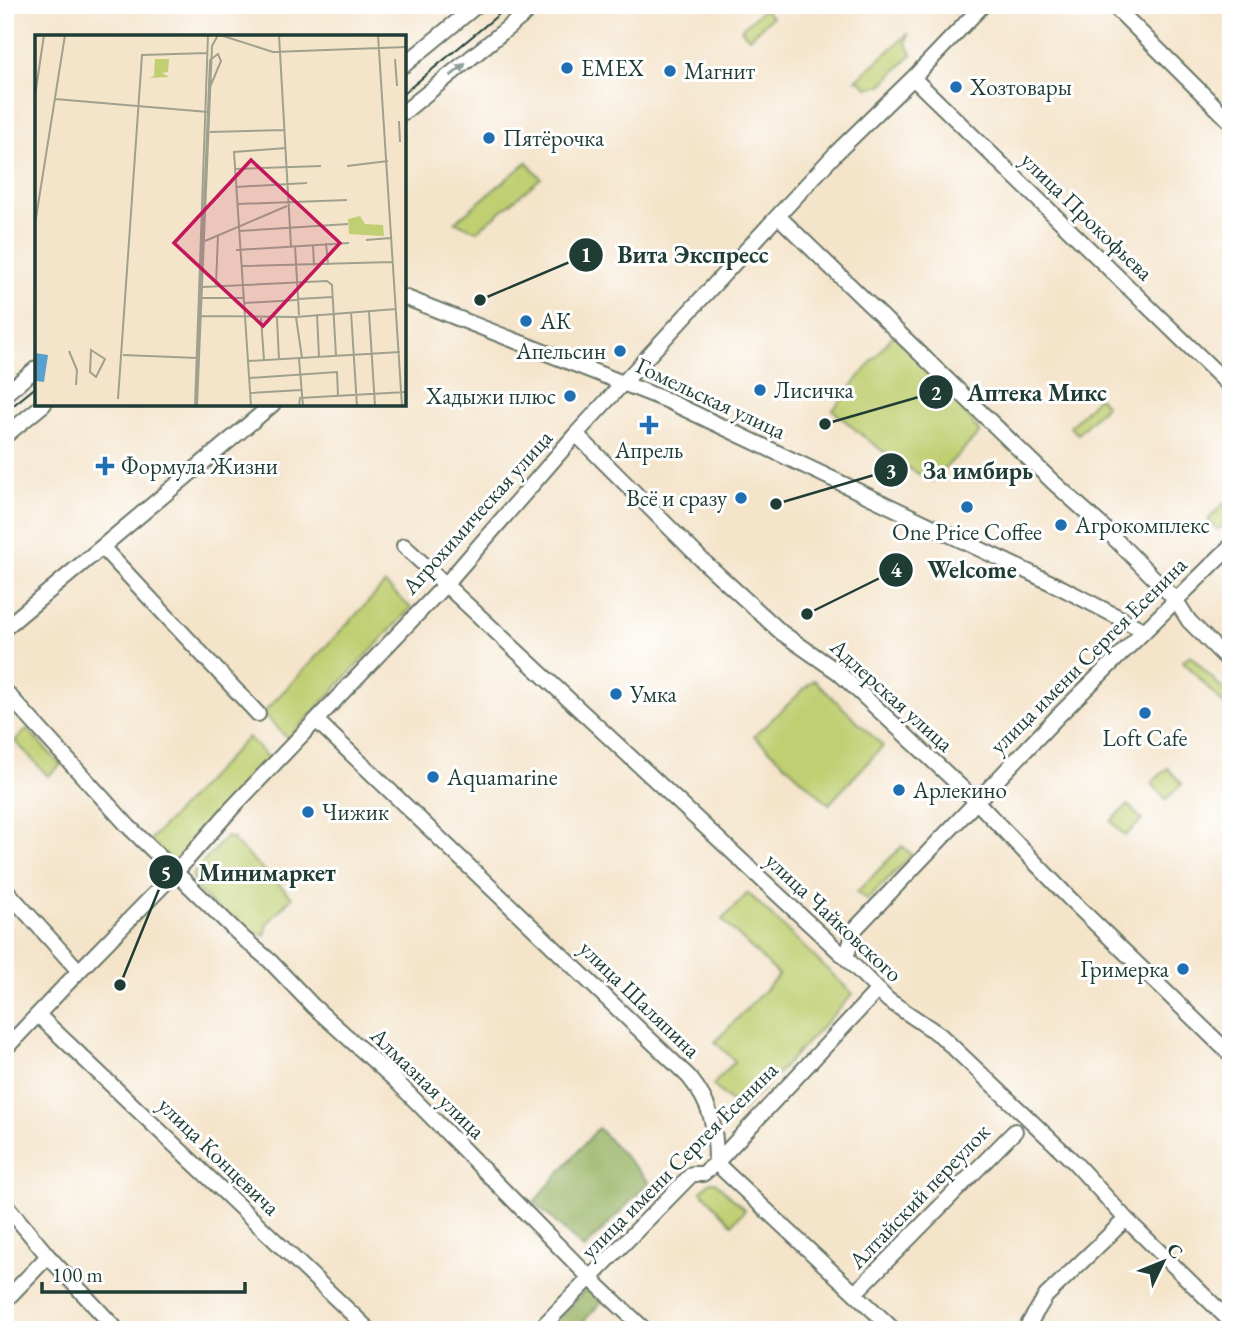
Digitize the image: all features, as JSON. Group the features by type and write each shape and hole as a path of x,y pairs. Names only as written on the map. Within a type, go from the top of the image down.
{"street":[{"path":"406,63 477,5"},
{"path":"406,110 536,5"},
{"name":"Агрохимическая улица","path":"5,1049 176,872 233,807 446,584 576,434 837,152 983,5"},
{"path":"1114,5 1231,122"},
{"name":"улица Прокофьева","path":"912,78 1231,387"},
{"path":"779,217 1053,482 1101,525 1175,599 1189,621 1231,663"},
{"name":"Гомельская улица","path":"406,298 625,382 1062,588 1143,630"},
{"path":"5,394 35,370"},
{"path":"5,436 42,406"},
{"path":"5,628 271,406"},
{"name":"Адлерская улица","path":"576,434 702,560 782,632 838,672 976,801 1069,898 1231,1055"},
{"name":"улица Чайковского","path":"404,546 888,1000 940,1035 1075,1163 1126,1219 1231,1322"},
{"name":"улица имени Сергея Есенина","path":"846,958 855,929 1143,630 1231,546"},
{"path":"102,547 258,713"},
{"name":"Алмазная улица","path":"5,691 130,827 335,1026 394,1079 591,1279 645,1330"},
{"name":"улица Шаляпина","path":"316,720 689,1077 703,1094 709,1110 716,1133 716,1163"},
{"path":"5,889 79,971"},
{"name":"улица имени Сергея Есенина","path":"539,1330 692,1174 703,1174 716,1163 876,988"},
{"name":"улица Концевича","path":"38,1015 369,1330"},
{"name":"Алтайский переулок","path":"855,1293 1015,1130"},
{"path":"716,1163 894,1330"},
{"path":"5,1204 48,1256 117,1330"},
{"path":"1025,1330 1046,1296 1126,1219"},
{"path":"5,1301 48,1256"}],"green space":[{"path":"764,9 772,17 749,38 741,29"},
{"path":"908,34 906,43 912,54 882,85 867,88 863,82 856,80"},
{"path":"527,162 541,178 477,231 455,222"},
{"path":"893,335 946,385 980,433 932,481 880,449 833,410"},
{"path":"1098,397 1106,405 1078,434 1070,427"},
{"path":"1231,496 1231,517 1218,530 1208,520"},
{"path":"385,584 411,608 288,739 263,713"},
{"path":"1190,655 1231,698 1231,712 1183,661"},
{"path":"814,680 883,746 829,804 754,736"},
{"path":"27,729 61,765 48,776 15,741"},
{"path":"248,737 272,762 270,761 173,862 150,840"},
{"path":"1168,768 1182,784 1166,799 1151,783"},
{"path":"1128,805 1142,820 1125,836 1111,821"},
{"path":"226,837 234,839 233,841 292,897 267,924 265,935 239,932 198,890 192,875"},
{"path":"902,846 912,855 867,900 857,892"},
{"path":"748,893 853,994 741,1112 713,1085 735,1061 715,1042 779,975 722,920"},
{"path":"598,1128 649,1182 584,1249 534,1202"},
{"path":"710,1182 715,1182 745,1210 732,1224 701,1191"},
{"path":"587,1288 602,1302 575,1330 552,1330 558,1318"}],"tram line":[{"path":"406,91 510,5"},
{"path":"5,412 35,388"}],"place":[{"name":"EMEX","path":"567,68"},
{"name":"Магнит","path":"670,71"},
{"name":"Хозтовары","path":"956,87"},
{"name":"Пятёрочка","path":"489,138"},
{"name":"Вита Экспресс","path":"480,300"},
{"name":"АК","path":"526,321"},
{"name":"Апельсин","path":"620,351"},
{"name":"Лисичка","path":"760,390"},
{"name":"Хадыжи плюс","path":"570,396"},
{"name":"Аптека Микс","path":"825,424"},
{"name":"Апрель","path":"649,425"},
{"name":"Формула Жизни","path":"105,466"},
{"name":"Всё и сразу","path":"741,498"},
{"name":"За имбирь","path":"776,504"},
{"name":"One Price Coffee","path":"967,507"},
{"name":"Агрокомплекс","path":"1061,525"},
{"name":"Welcome","path":"807,614"},
{"name":"Умка","path":"616,694"},
{"name":"Loft Cafe","path":"1145,713"},
{"name":"Aquamarine","path":"433,777"},
{"name":"Арлекино","path":"899,790"},
{"name":"Чижик","path":"308,812"},
{"name":"Гримерка","path":"1183,969"},
{"name":"Минимаркет","path":"120,985"}]}
